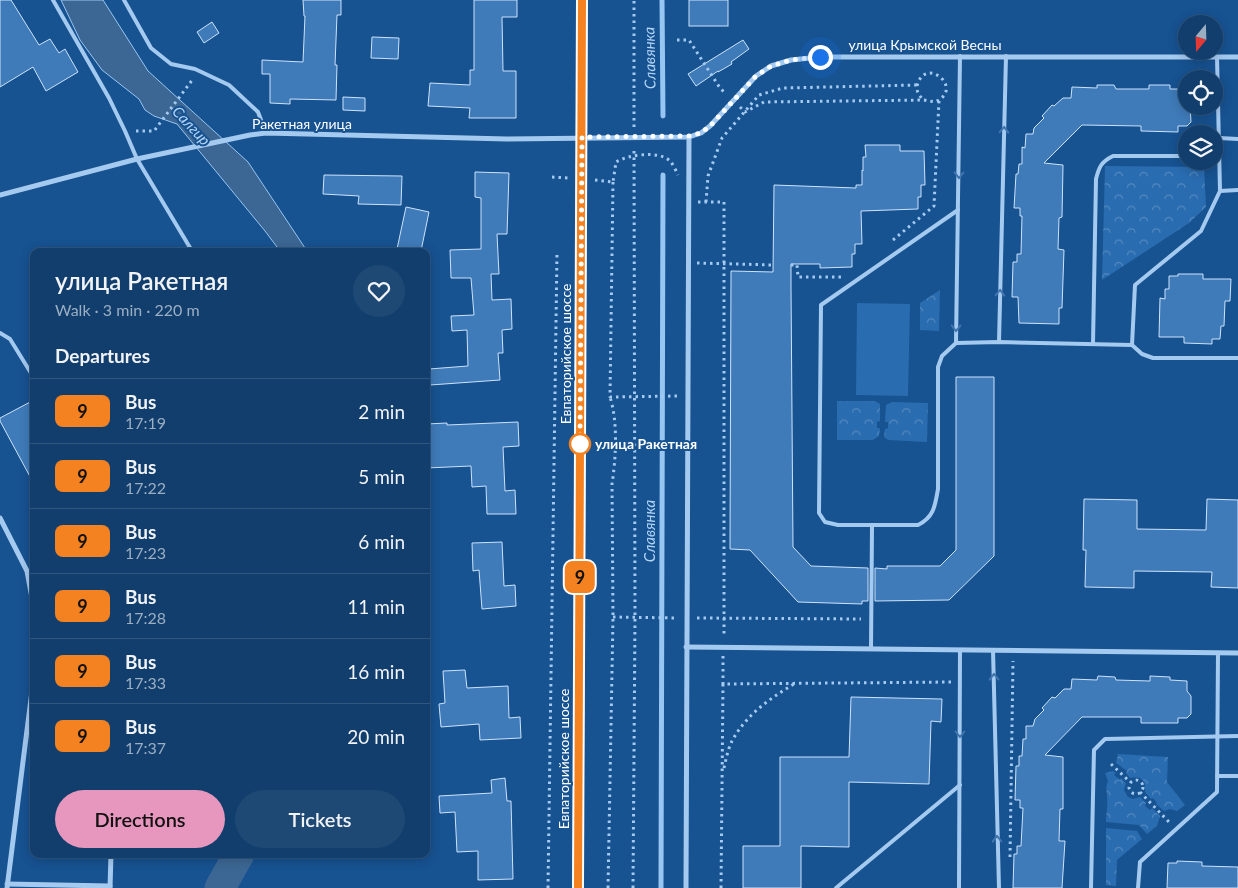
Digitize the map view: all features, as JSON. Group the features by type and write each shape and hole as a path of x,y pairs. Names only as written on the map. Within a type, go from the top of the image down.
{"main road":[{"name":"Евпаторийское шоссе","path":"578,888 582,0"}],"street":[{"name":"улица Крымской Весны","path":"582,137 689,136 701,133 710,126 756,76 771,66 791,60 820,57 1178,57"},
{"name":"улица Крымской Весны","path":"1223,57 1238,57"},
{"name":"Ракетная улица","path":"0,195 137,159 266,133 507,138 582,137"},
{"path":"686,888 689,136"},
{"path":"0,518 27,572 30,588"},
{"path":"686,648 1238,653"},
{"path":"30,707 7,886 110,887 111,858"}],"lane":[{"path":"53,0 109,98 137,159 190,248"},
{"path":"124,0 151,48 171,64 196,69 229,85 258,112 266,133"},
{"path":"956,343 960,56"},
{"path":"999,342 1006,56"},
{"path":"1218,60 1219,125"},
{"path":"1223,138 1238,139"},
{"path":"1093,344 1096,179 1100,166 1104,160 1113,156 1178,156"},
{"path":"1132,345 1135,285 1201,231 1220,191 1219,170"},
{"path":"1220,191 1238,190"},
{"path":"958,210 821,305 820,513 825,522 838,525 872,526 918,525 928,520 934,508 938,489 938,366 942,356 956,343 1132,345 1142,354 1153,358 1238,358"},
{"path":"0,333 10,339 30,372"},
{"path":"872,526 872,649"},
{"path":"959,888 960,650"},
{"path":"993,650 998,888"},
{"path":"1138,888 1140,862 1217,792 1218,652"},
{"path":"1091,888 1094,750 1105,738 1238,736"},
{"path":"1218,776 1238,776"},
{"path":"836,888 960,785"}],"path":[{"path":"633,888 635,618 634,0"},
{"path":"677,40 689,40 720,88 745,112"},
{"path":"745,112 764,102 924,100 930,102 939,100 943,96 946,88 943,79 935,74 926,74 918,81 919,95 924,100"},
{"path":"125,131 154,131 193,82"},
{"path":"706,202 708,176 722,138 760,95 783,88 917,85"},
{"path":"892,242 934,206 939,100"},
{"path":"634,156 658,155 670,161 678,176"},
{"path":"608,888 613,617 612,484 614,467 614,410 610,397 613,182"},
{"path":"689,202 724,202 724,648 721,888"},
{"path":"548,888 557,252"},
{"path":"689,263 773,265"},
{"path":"791,265 797,265 798,277 849,277"},
{"path":"610,397 688,396"},
{"path":"613,617 872,619"},
{"path":"1010,858 1013,650"},
{"path":"723,684 960,682"},
{"path":"722,773 732,742 753,712 767,700 795,683"},
{"path":"1111,764 1130,782"},
{"path":"1137,780 1141,782 1143,786 1140,792 1133,794 1129,791 1128,786 1130,782 1137,780"},
{"path":"1140,792 1172,825"}],"green space":[{"path":"1105,166 1178,167 1178,170 1204,170 1206,207 1189,223 1102,280"},
{"path":"940,290 939,331 920,330 920,303"},
{"path":"857,303 910,304 908,396 856,395"},
{"path":"837,401 875,401 880,404 880,421 877,422 877,428 880,428 879,436 873,440 837,440"},
{"path":"892,402 928,403 927,442 888,440 884,437 885,429 888,428 888,422 885,422 886,405"},
{"path":"1118,754 1168,757 1167,782 1185,805 1177,811 1170,809 1164,811 1145,792 1144,782 1140,778 1130,778 1126,773 1127,771 1116,763"},
{"path":"1113,771 1116,773 1114,775 1126,783 1124,790 1128,797 1133,799 1140,797 1146,803 1145,806 1150,810 1152,808 1160,816 1157,826 1147,834 1139,825 1106,822 1106,787 1108,781 1105,773"},
{"path":"1106,828 1137,831 1142,839 1117,860 1116,886 1106,885"}],"water":[{"path":"61,0 103,0 148,71 248,162 305,248 278,248 177,124 154,116 145,110 139,99 102,70 80,40"}],"building":[{"path":"0,0 11,0 39,45 50,39 59,53 65,49 78,72 46,91 33,67 0,87"},
{"path":"303,0 341,0 341,15 337,15 336,100 290,99 290,104 270,103 270,74 262,74 262,60 303,62 305,16"},
{"path":"474,0 517,0 517,17 502,17 503,71 516,71 516,118 469,118 470,108 428,106 430,83 470,85 470,70 474,70"},
{"path":"689,0 728,0 728,26 689,26"},
{"path":"212,22 219,33 204,43 197,32"},
{"path":"372,37 399,38 398,59 371,58"},
{"path":"743,40 749,49 731,62 732,64 696,86 688,74"},
{"path":"1097,85 1114,85 1116,89 1149,89 1149,85 1170,85 1170,89 1178,89 1178,115 1191,115 1191,122 1188,125 1178,125 1178,132 1141,131 1141,126 1082,125 1044,163 1063,165 1062,217 1059,218 1058,249 1064,250 1062,308 1059,308 1059,324 1019,323 1018,297 1012,297 1013,262 1017,262 1017,254 1021,254 1022,216 1020,216 1020,208 1014,208 1016,174 1018,174 1019,164 1022,164 1022,147 1025,148 1026,134 1033,134 1034,128 1044,118 1042,116 1052,105 1054,106 1063,98 1071,98 1072,87 1097,88"},
{"path":"343,97 365,98 365,111 343,110"},
{"path":"865,145 900,145 900,151 924,151 925,185 921,185 918,209 861,211 862,244 855,244 855,254 852,254 852,267 820,268 820,264 791,264 791,286 793,547 811,566 868,568 868,601 862,601 862,604 798,602 750,550 730,549 731,271 773,272 774,185 856,188 856,185 862,185 863,157 866,157"},
{"path":"475,172 509,173 507,234 497,234 499,274 491,274 492,300 511,299 512,329 502,330 503,353 498,353 500,380 430,385 430,369 468,366 467,330 452,331 451,316 474,315 471,278 451,278 450,250 481,249 481,198 475,197"},
{"path":"324,175 402,176 401,205 358,204 359,196 323,194"},
{"path":"406,207 429,212 422,248 397,248"},
{"path":"1178,274 1203,274 1203,279 1231,279 1230,301 1225,301 1224,326 1221,326 1220,339 1212,339 1212,344 1184,343 1184,337 1159,337 1160,298 1165,299 1165,289 1169,289 1169,276 1178,276"},
{"path":"956,377 994,377 994,556 949,600 875,601 875,568 887,569 887,566 940,566 956,550"},
{"path":"30,402 30,477 0,421 0,418"},
{"path":"518,422 519,446 503,447 505,491 515,490 516,514 487,514 486,486 472,487 471,466 430,468 430,424 447,423 447,425"},
{"path":"1084,499 1137,500 1137,529 1206,530 1207,499 1238,500 1238,588 1211,587 1212,572 1134,571 1134,588 1085,587 1086,550 1083,550"},
{"path":"502,542 504,586 515,585 516,606 482,609 479,570 473,571 472,543"},
{"path":"465,670 467,688 508,686 509,718 520,717 521,738 480,740 479,724 441,727 439,704 445,703 443,671"},
{"path":"1098,676 1115,677 1116,680 1150,681 1150,676 1170,677 1170,680 1187,681 1187,691 1191,696 1191,714 1187,718 1178,718 1178,723 1141,723 1141,717 1082,717 1045,755 1063,757 1063,809 1060,809 1059,841 1065,841 1062,888 1013,888 1014,854 1017,854 1017,846 1021,846 1023,808 1020,808 1020,800 1015,800 1016,766 1019,766 1019,756 1022,756 1023,739 1026,739 1026,726 1033,726 1035,719 1044,710 1042,708 1052,697 1055,698 1064,689 1071,689 1072,679 1097,680"},
{"path":"851,697 942,699 941,722 931,721 929,784 849,782 849,847 801,846 801,888 743,888 743,846 780,846 780,757 849,757"},
{"path":"505,778 507,801 511,801 513,879 478,880 478,851 457,852 455,812 440,813 439,796 492,793 491,780"},
{"path":"1177,861 1202,862 1202,866 1238,867 1238,888 1167,888 1168,863 1177,863"}],"waterway":[{"name":"Славянка","path":"662,0 663,116"},
{"name":"Славянка","path":"661,888 663,175"},
{"name":"Салгир","path":"220,888 237,858"}],"bus line":[{"name":"9","path":"578,888 582,0"}],"place":[{"name":"улица Ракетная","path":"580,444"}],"route":[{"path":"580,444 582,137 689,136 701,133 710,126 756,76 771,66 791,60 820,57"}]}
